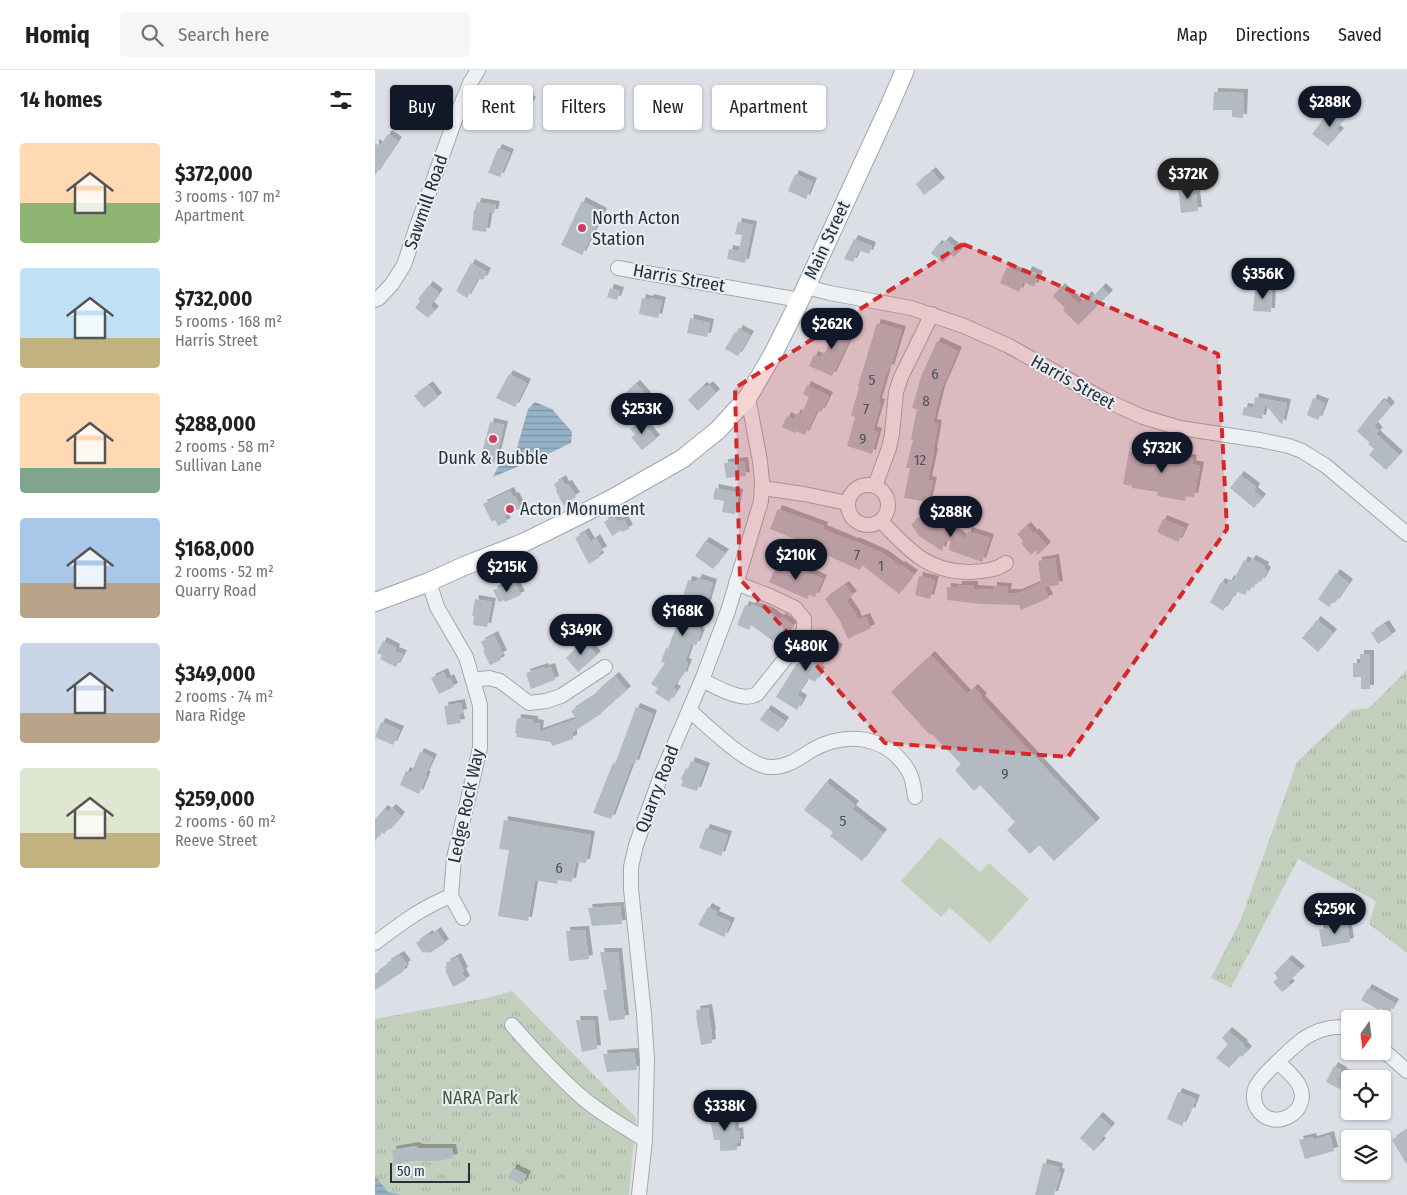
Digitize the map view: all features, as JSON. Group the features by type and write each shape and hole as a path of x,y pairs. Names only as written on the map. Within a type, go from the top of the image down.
{"main road":[{"name":"Main Street","path":"375,602 523,543 609,501 689,454 718,430 748,398 773,354 905,70"}],"street":[{"name":"Sawmill Road","path":"375,300 392,284 404,265 456,117 470,83 478,70"},
{"name":"Harris Street","path":"618,268 803,293 830,293 899,305 932,314 998,341 1105,400 1143,417 1180,428 1261,440 1302,451 1327,466 1407,534"},
{"path":"875,486 889,448 901,377 932,314"},
{"name":"Quarry Road","path":"639,1195 645,1140 647,1060 631,889 631,868 636,846 660,778 690,711 728,610 761,501 760,461 748,398"},
{"path":"875,486 881,490 887,500 887,511 881,521 870,526 858,524 849,515 847,503 849,495 859,487 875,486"},
{"path":"762,488 805,494 847,503"},
{"path":"881,521 915,555 938,568 959,572 976,572 996,568 1006,563"},
{"name":"Ledge Rock Way","path":"429,582 437,607 466,656 480,705 480,748 454,858 451,896"},
{"path":"702,680 738,696 748,698 754,696 801,639 804,619 795,608 736,583"},
{"path":"473,680 489,678 500,681 529,703 547,701 561,696 605,667"},
{"path":"690,711 736,750 755,763 769,767 782,767 801,758 812,750 831,742 852,738 873,741 893,752 902,762 910,773 915,797"},
{"path":"375,943 412,915 433,903 451,896 463,918"},
{"path":"513,1025 551,1068 577,1093 645,1140"},
{"path":"1278,1062 1303,1038 1317,1030 1341,1026"},
{"path":"1391,1057 1407,1071"}],"highlighted area":[{"path":"963,244 1218,354 1227,529 1068,757 885,743 740,579 735,388"}],"green space":[{"path":"1407,670 1407,953 1369,924 1376,901 1298,859 1231,988 1211,978 1241,919 1297,762 1352,710 1369,708"},
{"path":"940,837 980,872 989,863 1029,899 990,943 950,908 941,917 901,881"},
{"name":"NARA Park","path":"512,991 636,1118 629,1195 375,1195 375,1019 487,998"}],"water":[{"path":"535,402 552,409 572,432 571,443 493,477 498,467 517,448 528,409"},
{"path":"375,1176 388,1192 401,1195 375,1195"}],"building":[{"path":"1214,92 1244,93 1243,118 1232,117 1232,110 1213,110"},
{"path":"1337,108 1347,116 1336,129 1340,132 1328,146 1312,134 1325,117 1328,120"},
{"path":"388,134 398,141 375,175 375,143 380,146"},
{"path":"498,148 510,153 500,177 488,173"},
{"path":"932,171 941,182 924,195 916,184"},
{"path":"795,174 813,182 806,199 788,191"},
{"path":"1191,186 1193,195 1196,194 1198,211 1181,213 1178,188"},
{"name":"North Acton Station","path":"582,201 603,212 582,255 561,245"},
{"path":"477,202 496,205 494,213 489,213 486,232 472,230 474,210"},
{"path":"738,222 753,225 745,263 727,259 729,249 739,251 742,235 735,234"},
{"path":"854,239 872,246 869,254 859,250 853,262 844,259"},
{"path":"946,240 960,251 954,257 950,254 943,263 931,253 938,244 941,246"},
{"path":"471,263 487,272 483,280 478,278 467,298 456,291"},
{"path":"1007,267 1026,275 1019,292 1000,283"},
{"path":"1028,270 1039,275 1034,287 1024,282"},
{"path":"429,285 439,293 430,306 435,310 428,318 415,308 420,301 418,299"},
{"path":"1061,287 1079,304 1088,295 1091,299 1102,287 1109,294 1078,325 1063,310 1065,308 1053,296"},
{"path":"610,288 620,291 617,300 607,297"},
{"path":"1255,289 1272,289 1271,312 1253,311"},
{"path":"642,298 662,301 658,318 639,314"},
{"path":"690,318 710,323 707,337 687,333"},
{"path":"830,322 853,332 832,376 809,366 814,355 821,358 825,353 832,336 825,333"},
{"path":"877,323 902,330 878,402 881,403 873,430 878,432 872,454 847,446 855,417 851,416 858,386"},
{"path":"739,329 750,335 738,356 725,349 735,332 737,333"},
{"path":"937,341 958,351 941,390 933,423 938,424 928,480 933,481 928,502 904,498 910,468 906,468 913,440 911,439 917,409 912,408 921,377"},
{"path":"509,374 527,383 515,407 496,398"},
{"path":"636,384 647,396 635,407 624,394"},
{"path":"429,385 438,397 424,408 414,396"},
{"path":"709,385 716,393 698,411 688,400 703,386 706,388"},
{"path":"807,385 829,396 821,412 817,410 805,435 782,427 787,416 794,420 797,413 801,415 809,397 803,394"},
{"path":"1255,397 1287,403 1282,425 1265,404 1262,419 1242,415 1244,407 1253,408"},
{"path":"1313,398 1325,403 1318,420 1307,415"},
{"path":"1385,400 1391,406 1374,426 1379,431 1376,434 1399,455 1386,470 1369,455 1374,449 1357,431 1380,402 1382,404"},
{"path":"641,420 656,439 642,450 631,437 635,435 630,429"},
{"name":"Dunk & Bubble","path":"490,422 504,425 495,463 485,461 487,453 482,452"},
{"path":"1139,447 1193,459 1192,464 1200,466 1194,497 1186,496 1185,501 1157,496 1158,492 1132,488 1132,486 1123,484 1129,451 1138,453"},
{"path":"744,461 746,476 726,478 724,463"},
{"path":"1240,475 1256,487 1254,491 1262,498 1254,508 1230,488"},
{"path":"562,479 576,496 564,506 554,484"},
{"path":"715,488 739,493 735,514 722,512 724,501 713,499"},
{"name":"Acton Monument","path":"510,491 521,508 504,516 507,522 498,526 495,520 492,522 483,504"},
{"path":"778,509 824,526 823,529 884,554 914,574 899,594 862,565 860,570 824,554 825,551 770,529"},
{"path":"932,511 943,530 946,526 965,539 968,531 990,538 982,562 949,550 950,541 945,540 942,551 919,536 911,524"},
{"path":"614,516 618,522 624,519 629,529 622,532 621,530 612,536 604,522"},
{"path":"1163,519 1185,528 1178,542 1157,532"},
{"path":"1027,526 1047,546 1037,555 1036,550 1031,555 1021,543 1023,541 1017,534"},
{"path":"585,532 591,542 596,538 603,550 598,553 600,557 589,564 575,538"},
{"path":"705,541 725,553 713,569 695,556"},
{"path":"1055,558 1059,585 1044,587 1049,598 1021,610 1019,605 982,604 947,600 947,587 958,588 958,585 974,585 974,589 993,590 993,586 1008,587 1007,593 1018,593 1041,583 1038,561"},
{"path":"1252,559 1265,566 1264,569 1267,571 1261,582 1258,580 1253,588 1250,586 1245,595 1236,591 1223,611 1210,602 1221,582 1227,585 1230,579 1233,581 1244,560 1249,563"},
{"path":"786,562 823,579 815,597 809,595 807,599 769,582 776,567 782,569"},
{"path":"1336,573 1349,583 1335,603 1333,602 1329,607 1318,599"},
{"path":"919,576 935,580 930,599 915,595"},
{"path":"698,578 713,583 699,632 701,633 696,645 691,644 685,662 688,663 683,676 681,675 673,688 677,690 669,702 655,693 658,688 651,684 665,663 661,662 666,648 668,649 678,620 676,619 688,580 696,582"},
{"path":"515,583 521,595 505,602 504,600 499,602 493,590"},
{"path":"845,585 853,595 846,600 858,620 866,617 871,628 848,639 840,621 825,599"},
{"path":"475,599 492,602 487,627 473,625 474,616 472,616"},
{"path":"745,605 751,607 752,605 770,612 780,619 782,617 793,625 783,639 778,634 773,641 751,625 749,630 737,625"},
{"path":"1317,620 1333,633 1318,652 1302,638"},
{"path":"1385,624 1392,635 1378,644 1371,633"},
{"path":"494,635 503,654 499,656 501,660 490,665 481,642"},
{"path":"821,638 839,648 833,659 826,655 818,669 821,671 815,682 808,678 797,695 803,699 797,710 776,697 797,663 800,665 804,661 815,641 818,643"},
{"path":"383,641 396,648 395,651 403,654 396,667 380,659 382,655 377,653"},
{"path":"584,641 597,655 578,672 566,658"},
{"path":"1360,654 1370,654 1370,689 1361,689 1361,677 1353,677 1353,663 1360,663"},
{"path":"931,655 967,694 974,688 983,697 981,699 1096,822 1054,861 1039,845 1030,854 1007,830 1015,822 980,785 974,791 955,770 961,764 932,734 930,735 891,692"},
{"path":"544,667 545,669 551,667 555,680 531,689 526,673"},
{"path":"444,672 447,680 450,678 454,687 439,694 431,678"},
{"path":"615,676 627,690 601,714 573,732 573,739 552,746 551,742 516,737 517,718 534,720 534,723 540,724 539,732 576,719 571,711 597,694 596,692"},
{"path":"461,703 463,713 459,714 461,723 447,725 444,706"},
{"path":"636,707 653,714 635,764 632,763 611,819 593,813 613,763 615,764"},
{"path":"767,709 785,721 778,732 760,720"},
{"path":"381,722 400,730 393,745 375,737"},
{"path":"420,752 433,758 419,794 400,785 406,771 411,773"},
{"path":"691,761 706,767 697,791 681,786 683,780 681,779"},
{"path":"826,782 855,805 852,809 883,833 862,861 830,836 833,832 804,810"},
{"path":"392,808 401,816 391,829 389,828 384,834 382,832 375,841 375,819 384,809 388,812"},
{"path":"504,820 591,835 586,863 576,862 572,882 558,880 557,884 535,880 528,921 498,916 509,850 499,849"},
{"path":"706,828 728,835 721,856 699,848"},
{"path":"620,906 622,924 592,926 588,908"},
{"path":"708,907 717,912 715,915 731,922 724,937 698,925"},
{"path":"1347,923 1350,942 1322,947 1319,929 1337,927 1336,925"},
{"path":"585,930 589,959 569,961 566,931"},
{"path":"437,931 445,943 430,953 425,951 423,953 416,943"},
{"path":"600,952 618,952 625,1019 609,1021 603,990 607,990"},
{"path":"400,955 407,964 404,966 404,971 375,990 375,974"},
{"path":"457,957 466,980 453,987 445,967 447,966 446,963"},
{"path":"1288,959 1301,970 1288,982 1291,985 1282,992 1273,982 1278,978 1274,973"},
{"path":"1368,988 1395,1003 1391,1010 1380,1008 1379,1010 1361,1000"},
{"path":"708,1008 712,1043 701,1045 696,1010"},
{"path":"576,1020 594,1020 597,1049 582,1052"},
{"path":"1228,1031 1244,1044 1248,1050 1242,1057 1240,1055 1229,1068 1216,1058 1228,1044 1222,1038"},
{"path":"634,1052 637,1070 607,1072 603,1054"},
{"path":"1334,1066 1341,1070 1341,1090 1326,1082"},
{"path":"1178,1092 1196,1099 1191,1112 1189,1111 1182,1126 1167,1119"},
{"path":"719,1114 725,1118 734,1117 735,1132 739,1131 740,1143 737,1143 737,1150 720,1151 720,1140 714,1140 710,1119 714,1115"},
{"path":"1099,1116 1111,1127 1094,1151 1080,1138"},
{"path":"1407,1130 1407,1165 1392,1140"},
{"path":"1330,1135 1334,1151 1305,1159 1299,1140 1312,1137 1313,1140"},
{"path":"415,1146 419,1148 452,1148 454,1158 394,1164 392,1150"},
{"path":"1043,1163 1059,1167 1058,1172 1061,1173 1054,1195 1035,1195"},
{"path":"513,1168 527,1175 522,1185 508,1178"}],"place":[{"name":"North Acton Station","path":"582,228"},
{"name":"Dunk & Bubble","path":"493,439"},
{"name":"Acton Monument","path":"510,509"}]}
